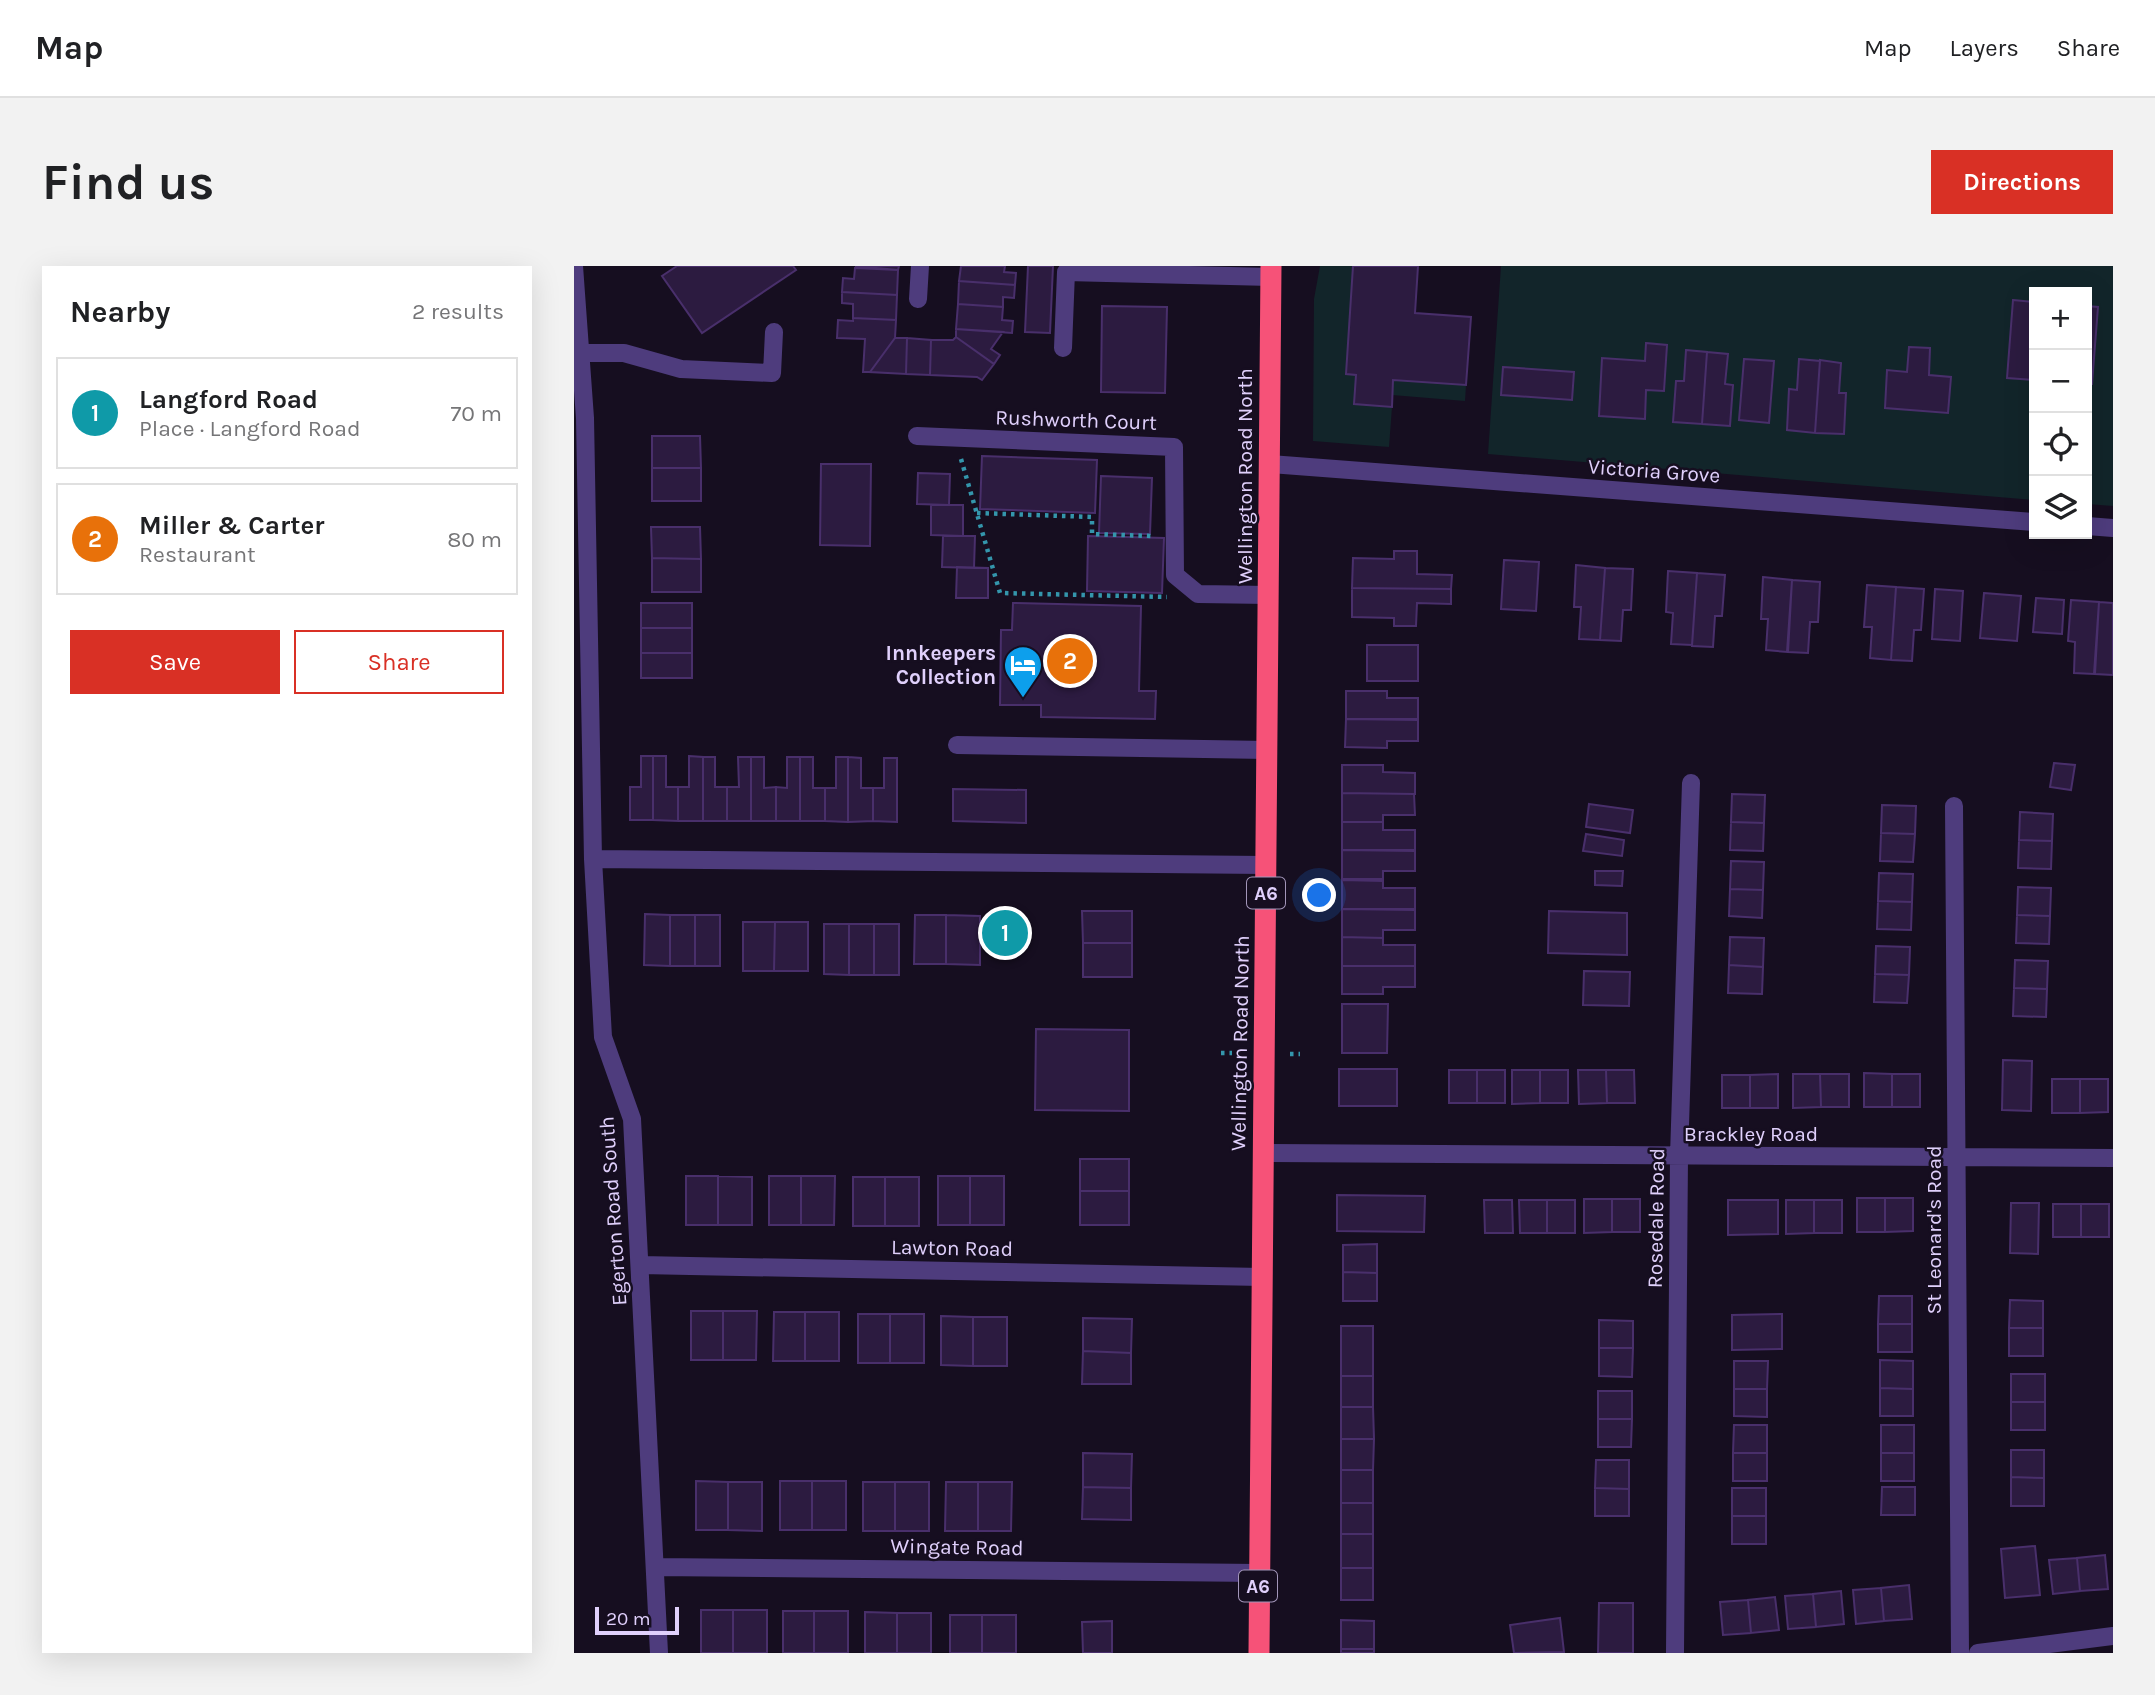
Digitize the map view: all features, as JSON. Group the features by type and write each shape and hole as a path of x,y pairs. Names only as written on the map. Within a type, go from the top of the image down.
{"highway":[{"name":"Wellington Road North","path":"1259,1653 1271,272"}],"street":[{"name":"Egerton Road South","path":"575,266 585,418 593,859 603,1037 632,1119 659,1653"},
{"path":"918,299 920,266"},
{"path":"1063,348 1066,272 1271,272"},
{"path":"580,353 624,353 681,369 772,373 774,331"},
{"name":"Rushworth Court","path":"916,436 1174,447 1175,575 1185,584"},
{"name":"Victoria Grove","path":"1270,464 2029,522"},
{"path":"2092,526 2113,528"},
{"path":"1185,584 1198,594 1269,595"},
{"path":"957,745 1267,750"},
{"name":"Rosedale Road","path":"1675,1653 1679,1156 1690,783"},
{"name":"St Leonard's Road","path":"1954,806 1959,1653"},
{"path":"593,859 1266,865"},
{"name":"Brackley Road","path":"1263,1153 2113,1158"},
{"name":"Lawton Road","path":"641,1265 1262,1277"},
{"name":"Wingate Road","path":"655,1567 1258,1573"},
{"path":"1978,1653 2113,1636"}],"path":[{"path":"955,438 1000,593 1175,597 1185,584"},
{"path":"977,513 1093,517 1092,534 1174,537"},
{"path":"1220,1053 1232,1053"},
{"path":"1290,1054 1300,1054"}],"green space":[{"path":"1320,266 1353,266 1346,374 1356,375 1354,404 1392,407 1389,447 1313,441 1314,299"},
{"path":"1501,266 2113,266 2113,506 2092,504 2092,383 2098,307 2092,306 2092,287 2029,287 2029,302 2013,300 2007,377 2029,379 2029,500 1488,454","holes":["1647,343 1666,345 1664,391 1646,390 1644,419 1599,415 1603,358 1645,361","1909,347 1930,349 1929,375 1951,377 1948,413 1885,408 1887,371 1907,372","1686,350 1728,354 1725,384 1733,385 1730,426 1676,381 1684,381","1744,359 1773,361 1769,422 1739,420","1799,359 1841,363 1839,393 1846,394 1844,434 1787,430 1789,390 1797,390","1504,367 1574,372 1572,400 1501,395"]},
{"path":"1393,380 1466,385 1465,401 1392,395"}],"building":[{"path":"677,266 793,266 796,270 702,333 662,276"},
{"path":"855,266 899,266 898,270"},
{"path":"961,266 1005,266 1004,272 1016,273 1015,285 959,281"},
{"path":"1028,266 1053,266 1050,333 1025,332"},
{"path":"1353,266 1418,266 1415,313 1471,317 1466,385 1393,380 1392,407 1354,404 1356,375 1346,374"},
{"path":"855,268 898,270 897,295 842,292 843,278 854,279"},
{"path":"959,281 1015,285 1014,298 1003,297 1003,307 958,304"},
{"path":"842,292 897,295 896,320 853,318 853,304 842,303"},
{"path":"2013,300 2029,302 2029,380 2007,378"},
{"path":"958,304 1003,307 1002,320 1013,321 1012,333 956,329"},
{"path":"1102,306 1167,307 1165,393 1101,392"},
{"path":"2092,306 2098,307 2092,384"},
{"path":"853,318 896,320 895,338 870,372 863,372 865,339 837,338 838,320 853,321"},
{"path":"956,329 1003,332 991,349 1000,355 994,364 956,337"},
{"path":"956,337 994,364 982,380 977,377 930,375 931,340 953,340"},
{"path":"895,338 907,338 906,374 870,372"},
{"path":"907,338 931,340 930,375 906,374"},
{"path":"1646,343 1667,345 1664,391 1646,390 1645,419 1599,416 1602,358 1645,361"},
{"path":"1909,347 1930,348 1929,375 1951,377 1948,413 1885,408 1887,370 1907,372"},
{"path":"1686,350 1707,352 1702,424 1673,422 1676,381 1684,381"},
{"path":"1707,352 1728,354 1725,384 1733,385 1730,426 1702,424"},
{"path":"1744,359 1774,361 1769,423 1739,420"},
{"path":"1799,359 1820,361 1815,433 1787,430 1789,389 1797,390"},
{"path":"1820,360 1841,363 1839,393 1846,393 1844,434 1815,433"},
{"path":"1503,367 1574,372 1572,400 1501,395"},
{"path":"652,436 700,436 701,468 652,468"},
{"path":"982,456 1097,460 1095,513 980,509"},
{"path":"821,464 871,464 870,546 820,545"},
{"path":"652,468 701,468 701,501 652,501"},
{"path":"918,473 950,474 949,505 917,504"},
{"path":"1101,476 1152,478 1150,534 1099,533"},
{"path":"931,505 963,505 963,536 931,535"},
{"path":"651,527 700,527 701,559 652,558"},
{"path":"943,536 975,536 974,568 942,567"},
{"path":"1088,536 1164,538 1162,593 1087,591"},
{"path":"1394,551 1417,551 1417,574 1452,575 1451,589 1352,588 1353,558 1394,559"},
{"path":"652,558 701,559 701,592 652,592"},
{"path":"1504,560 1539,562 1536,611 1501,609"},
{"path":"1576,565 1605,568 1600,640 1579,639 1581,607 1574,607"},
{"path":"957,567 988,568 988,598 956,598"},
{"path":"1605,568 1633,569 1631,610 1623,610 1621,641 1600,640"},
{"path":"1668,571 1697,573 1692,645 1671,644 1673,613 1666,612"},
{"path":"1697,573 1725,575 1722,616 1715,616 1713,647 1692,646"},
{"path":"1763,577 1792,580 1787,652 1766,650 1768,619 1761,619"},
{"path":"1792,580 1820,582 1818,622 1810,622 1808,653 1788,652"},
{"path":"1867,585 1896,587 1891,660 1870,658 1872,627 1864,627"},
{"path":"1896,587 1924,589 1921,630 1914,630 1912,661 1891,660"},
{"path":"1352,588 1451,589 1451,604 1417,603 1416,626 1394,626 1394,618 1352,617"},
{"path":"1935,589 1963,591 1960,641 1932,639"},
{"path":"1984,593 2021,596 2017,641 1980,638"},
{"path":"2036,598 2064,600 2062,634 2033,632"},
{"path":"2071,600 2099,602 2094,674 2074,673 2075,642 2068,641"},
{"path":"2099,602 2113,603 2113,675 2095,674"},
{"path":"641,603 692,603 692,628 641,628"},
{"path":"1013,603 1141,606 1139,691 1156,691 1155,719 1041,717 1041,705 1000,705 1001,630 1012,630"},
{"path":"641,628 692,628 692,653 641,653"},
{"path":"1367,645 1418,645 1418,681 1367,681"},
{"path":"641,653 692,653 692,678 641,678"},
{"path":"1346,691 1387,691 1387,698 1418,698 1418,719 1346,719"},
{"path":"1346,719 1418,720 1418,741 1387,741 1387,748 1345,747"},
{"path":"641,756 653,756 653,820 630,820 630,787 641,787"},
{"path":"653,756 666,756 666,787 678,787 678,821 653,820"},
{"path":"689,756 703,757 703,821 678,821 678,787 689,787"},
{"path":"703,757 715,757 715,787 727,787 727,821 703,821"},
{"path":"738,757 751,757 751,821 727,821 727,787 739,787"},
{"path":"751,757 764,757 764,788 776,787 776,821 751,821"},
{"path":"787,757 800,757 800,821 776,821 776,787 787,788"},
{"path":"800,757 813,757 813,788 825,788 825,821 800,821"},
{"path":"836,757 848,757 848,822 825,821 825,788 836,788"},
{"path":"848,757 861,758 861,788 873,788 873,821 848,822"},
{"path":"884,758 897,758 897,822 873,821 873,788 884,788"},
{"path":"2054,763 2075,765 2071,790 2050,787"},
{"path":"1342,765 1383,765 1383,772 1415,773 1415,794 1342,793"},
{"path":"953,789 1026,790 1026,823 953,821"},
{"path":"1342,793 1414,794 1415,815 1383,815 1383,822 1342,822"},
{"path":"1732,794 1765,795 1764,823 1731,822"},
{"path":"1589,804 1633,810 1630,833 1586,827"},
{"path":"1882,805 1916,806 1915,834 1881,833"},
{"path":"2020,812 2053,814 2052,841 2019,840"},
{"path":"1342,822 1383,822 1383,830 1415,830 1415,850 1342,850"},
{"path":"1731,822 1764,823 1763,851 1730,850"},
{"path":"1881,833 1915,834 1913,862 1880,861"},
{"path":"1586,834 1624,840 1622,856 1583,851"},
{"path":"2019,840 2052,841 2051,869 2018,868"},
{"path":"1342,850 1415,851 1415,871 1383,871 1383,879 1342,879"},
{"path":"1731,861 1764,862 1763,890 1730,889"},
{"path":"1595,871 1623,871 1622,886 1595,885"},
{"path":"1879,873 1913,874 1912,902 1878,901"},
{"path":"1342,880 1383,881 1383,888 1415,888 1415,909 1342,909"},
{"path":"2018,887 2051,888 2050,916 2017,915"},
{"path":"1730,889 1763,890 1762,918 1729,916"},
{"path":"1878,901 1912,902 1911,930 1877,929"},
{"path":"1342,909 1415,910 1415,930 1383,930 1383,938 1342,937"},
{"path":"1082,911 1132,911 1132,943 1083,943"},
{"path":"1549,911 1627,913 1627,955 1548,953"},
{"path":"645,914 670,915 670,966 644,965"},
{"path":"670,915 695,915 695,966 670,966"},
{"path":"695,915 720,915 720,966 695,966"},
{"path":"915,915 946,915 946,964 914,964"},
{"path":"946,915 980,916 980,965 946,964"},
{"path":"2017,915 2050,916 2049,944 2016,943"},
{"path":"992,920 1018,920 1018,947 991,947"},
{"path":"743,922 775,922 774,971 743,971"},
{"path":"775,922 808,922 808,971 774,971"},
{"path":"824,924 849,924 849,975 824,974"},
{"path":"849,924 874,924 874,975 849,975"},
{"path":"874,924 899,924 899,975 874,975"},
{"path":"1342,937 1383,938 1383,945 1415,945 1415,966 1342,966"},
{"path":"1730,937 1764,938 1763,967 1729,965"},
{"path":"1083,943 1132,943 1132,977 1083,977"},
{"path":"1876,946 1910,947 1909,975 1875,974"},
{"path":"2015,960 2048,961 2047,989 2014,988"},
{"path":"1729,965 1763,967 1762,994 1728,993"},
{"path":"1342,966 1415,966 1415,987 1383,987 1383,994 1342,994"},
{"path":"1584,971 1630,972 1629,1006 1583,1005"},
{"path":"1875,974 1909,975 1907,1003 1874,1002"},
{"path":"2014,988 2047,989 2046,1017 2013,1016"},
{"path":"1342,1004 1388,1004 1387,1053 1342,1053"},
{"path":"1036,1029 1129,1030 1129,1111 1035,1110"},
{"path":"2003,1060 2032,1061 2031,1111 2002,1110"},
{"path":"1339,1069 1397,1069 1397,1106 1339,1106"},
{"path":"1449,1070 1477,1070 1477,1103 1449,1103"},
{"path":"1477,1070 1505,1070 1505,1103 1477,1103"},
{"path":"1512,1070 1540,1070 1540,1103 1512,1104"},
{"path":"1540,1070 1568,1070 1568,1103 1540,1103"},
{"path":"1578,1070 1606,1070 1607,1103 1579,1104"},
{"path":"1606,1070 1634,1070 1635,1103 1607,1103"},
{"path":"1864,1073 1892,1074 1892,1107 1864,1107"},
{"path":"1778,1074 1778,1108 1750,1108 1750,1075"},
{"path":"1793,1074 1820,1074 1821,1107 1793,1108"},
{"path":"1820,1074 1849,1074 1849,1107 1821,1107"},
{"path":"1892,1074 1920,1074 1920,1107 1892,1107"},
{"path":"1722,1075 1750,1075 1750,1108 1722,1108"},
{"path":"2052,1079 2080,1079 2080,1113 2052,1113"},
{"path":"2080,1079 2108,1079 2108,1112 2080,1113"},
{"path":"1080,1159 1129,1159 1129,1191 1080,1191"},
{"path":"686,1176 718,1176 718,1225 686,1225"},
{"path":"718,1176 752,1177 752,1225 718,1225"},
{"path":"769,1176 801,1176 801,1225 769,1225"},
{"path":"801,1176 835,1176 834,1225 801,1225"},
{"path":"938,1176 970,1176 970,1225 938,1225"},
{"path":"970,1176 1004,1176 1004,1225 970,1225"},
{"path":"853,1177 885,1177 885,1226 853,1226"},
{"path":"885,1177 919,1177 919,1226 885,1226"},
{"path":"1080,1191 1129,1191 1129,1225 1080,1225"},
{"path":"1337,1195 1425,1196 1424,1232 1337,1231"},
{"path":"1857,1198 1885,1198 1885,1232 1857,1232"},
{"path":"1885,1198 1913,1198 1913,1231 1885,1232"},
{"path":"1584,1199 1612,1199 1612,1232 1584,1233"},
{"path":"1612,1199 1640,1199 1640,1232 1612,1232"},
{"path":"1484,1200 1512,1200 1513,1233 1485,1233"},
{"path":"1519,1200 1547,1200 1547,1233 1520,1233"},
{"path":"1547,1200 1575,1200 1575,1233 1547,1233"},
{"path":"1728,1200 1778,1200 1778,1234 1728,1235"},
{"path":"1786,1200 1814,1200 1814,1233 1786,1234"},
{"path":"1814,1200 1842,1200 1842,1233 1814,1233"},
{"path":"2011,1203 2039,1203 2038,1254 2010,1253"},
{"path":"2053,1204 2081,1204 2081,1237 2053,1237"},
{"path":"2081,1204 2109,1204 2109,1237 2081,1237"},
{"path":"1377,1244 1377,1273 1343,1272 1343,1245"},
{"path":"1343,1272 1377,1273 1377,1301 1343,1301"},
{"path":"1879,1296 1912,1296 1912,1324 1878,1324"},
{"path":"2010,1300 2043,1301 2043,1328 2009,1328"},
{"path":"691,1311 723,1311 723,1360 691,1360"},
{"path":"723,1311 757,1311 756,1360 723,1360"},
{"path":"774,1312 805,1312 805,1361 773,1361"},
{"path":"805,1312 839,1312 839,1361 805,1361"},
{"path":"858,1314 890,1314 890,1363 858,1363"},
{"path":"890,1314 924,1314 924,1363 890,1363"},
{"path":"1782,1314 1782,1349 1732,1350 1732,1315"},
{"path":"941,1316 973,1317 973,1366 941,1365"},
{"path":"973,1317 1007,1317 1007,1366 973,1366"},
{"path":"1083,1318 1132,1319 1131,1353 1083,1351"},
{"path":"1599,1320 1633,1321 1633,1348 1599,1348"},
{"path":"1878,1324 1912,1324 1912,1352 1878,1352"},
{"path":"1341,1326 1373,1326 1373,1376 1341,1376"},
{"path":"2009,1328 2043,1328 2043,1356 2009,1356"},
{"path":"1599,1348 1633,1348 1632,1377 1599,1376"},
{"path":"1083,1351 1131,1353 1131,1384 1082,1384"},
{"path":"1880,1360 1913,1361 1913,1389 1880,1388"},
{"path":"1734,1361 1768,1361 1767,1389 1734,1389"},
{"path":"2011,1374 2045,1374 2045,1402 2011,1402"},
{"path":"1341,1376 1373,1376 1373,1407 1341,1407"},
{"path":"1880,1388 1913,1389 1913,1416 1880,1416"},
{"path":"1734,1389 1767,1389 1767,1417 1734,1416"},
{"path":"1598,1391 1632,1391 1632,1419 1598,1419"},
{"path":"2011,1402 2045,1402 2045,1430 2011,1430"},
{"path":"1341,1407 1373,1407 1374,1439 1341,1439"},
{"path":"1598,1419 1632,1419 1631,1447 1598,1447"},
{"path":"1734,1425 1767,1425 1767,1453 1733,1453"},
{"path":"1881,1425 1914,1425 1914,1453 1881,1453"},
{"path":"1341,1439 1374,1439 1373,1470 1341,1470"},
{"path":"2011,1450 2044,1450 2044,1478 2011,1477"},
{"path":"1083,1453 1132,1454 1131,1488 1083,1487"},
{"path":"1733,1453 1767,1453 1767,1481 1733,1481"},
{"path":"1881,1453 1914,1453 1914,1481 1881,1481"},
{"path":"1596,1460 1629,1460 1629,1489 1595,1488"},
{"path":"1341,1470 1373,1470 1373,1503 1341,1503"},
{"path":"2011,1477 2044,1478 2044,1506 2011,1506"},
{"path":"696,1481 728,1482 728,1530 696,1530"},
{"path":"780,1481 812,1481 812,1530 780,1530"},
{"path":"812,1481 846,1481 846,1530 812,1530"},
{"path":"728,1482 762,1482 762,1531 728,1530"},
{"path":"863,1482 895,1482 895,1531 863,1531"},
{"path":"895,1482 929,1482 929,1531 895,1531"},
{"path":"946,1482 978,1482 978,1531 945,1531"},
{"path":"978,1482 1012,1482 1011,1531 978,1531"},
{"path":"1083,1487 1131,1488 1131,1520 1082,1519"},
{"path":"1882,1487 1915,1487 1915,1515 1881,1515"},
{"path":"1595,1488 1629,1489 1629,1516 1595,1516"},
{"path":"1732,1488 1766,1488 1766,1516 1732,1516"},
{"path":"1341,1503 1373,1503 1373,1534 1341,1534"},
{"path":"1732,1516 1766,1516 1766,1544 1732,1544"},
{"path":"1341,1534 1373,1534 1373,1568 1341,1568"},
{"path":"2035,1546 2040,1595 2005,1598 2001,1549"},
{"path":"2105,1555 2108,1589 2080,1591 2077,1558"},
{"path":"2077,1558 2080,1591 2053,1594 2049,1560"},
{"path":"1341,1568 1373,1568 1373,1600 1341,1600"},
{"path":"1909,1585 1912,1619 1884,1621 1881,1588"},
{"path":"1881,1588 1884,1621 1856,1624 1853,1590"},
{"path":"1841,1591 1844,1624 1816,1627 1813,1594"},
{"path":"1813,1594 1816,1627 1788,1629 1785,1596"},
{"path":"1775,1597 1779,1630 1751,1633 1748,1600"},
{"path":"1748,1600 1751,1633 1723,1635 1720,1602"},
{"path":"1599,1603 1633,1603 1633,1653 1598,1653"},
{"path":"701,1610 733,1610 733,1653 701,1653"},
{"path":"733,1610 767,1610 767,1653 733,1653"},
{"path":"783,1611 814,1611 814,1653 783,1653"},
{"path":"814,1611 848,1611 848,1653 814,1653"},
{"path":"865,1612 897,1613 897,1653 865,1653"},
{"path":"897,1613 931,1613 931,1653 897,1653"},
{"path":"950,1615 982,1615 982,1653 950,1653"},
{"path":"982,1615 1016,1615 1016,1653 982,1653"},
{"path":"1560,1618 1564,1652 1514,1653 1510,1625"},
{"path":"1341,1620 1374,1621 1374,1649 1341,1649"},
{"path":"1112,1621 1112,1653 1083,1653 1082,1622"},
{"path":"1341,1649 1374,1649 1374,1653 1341,1653"}],"place":[{"name":"Miller & Carter","path":"1070,661"},
{"name":"Innkeepers Collection","path":"1023,699"},
{"name":"Langford Road","path":"1005,933"}]}
